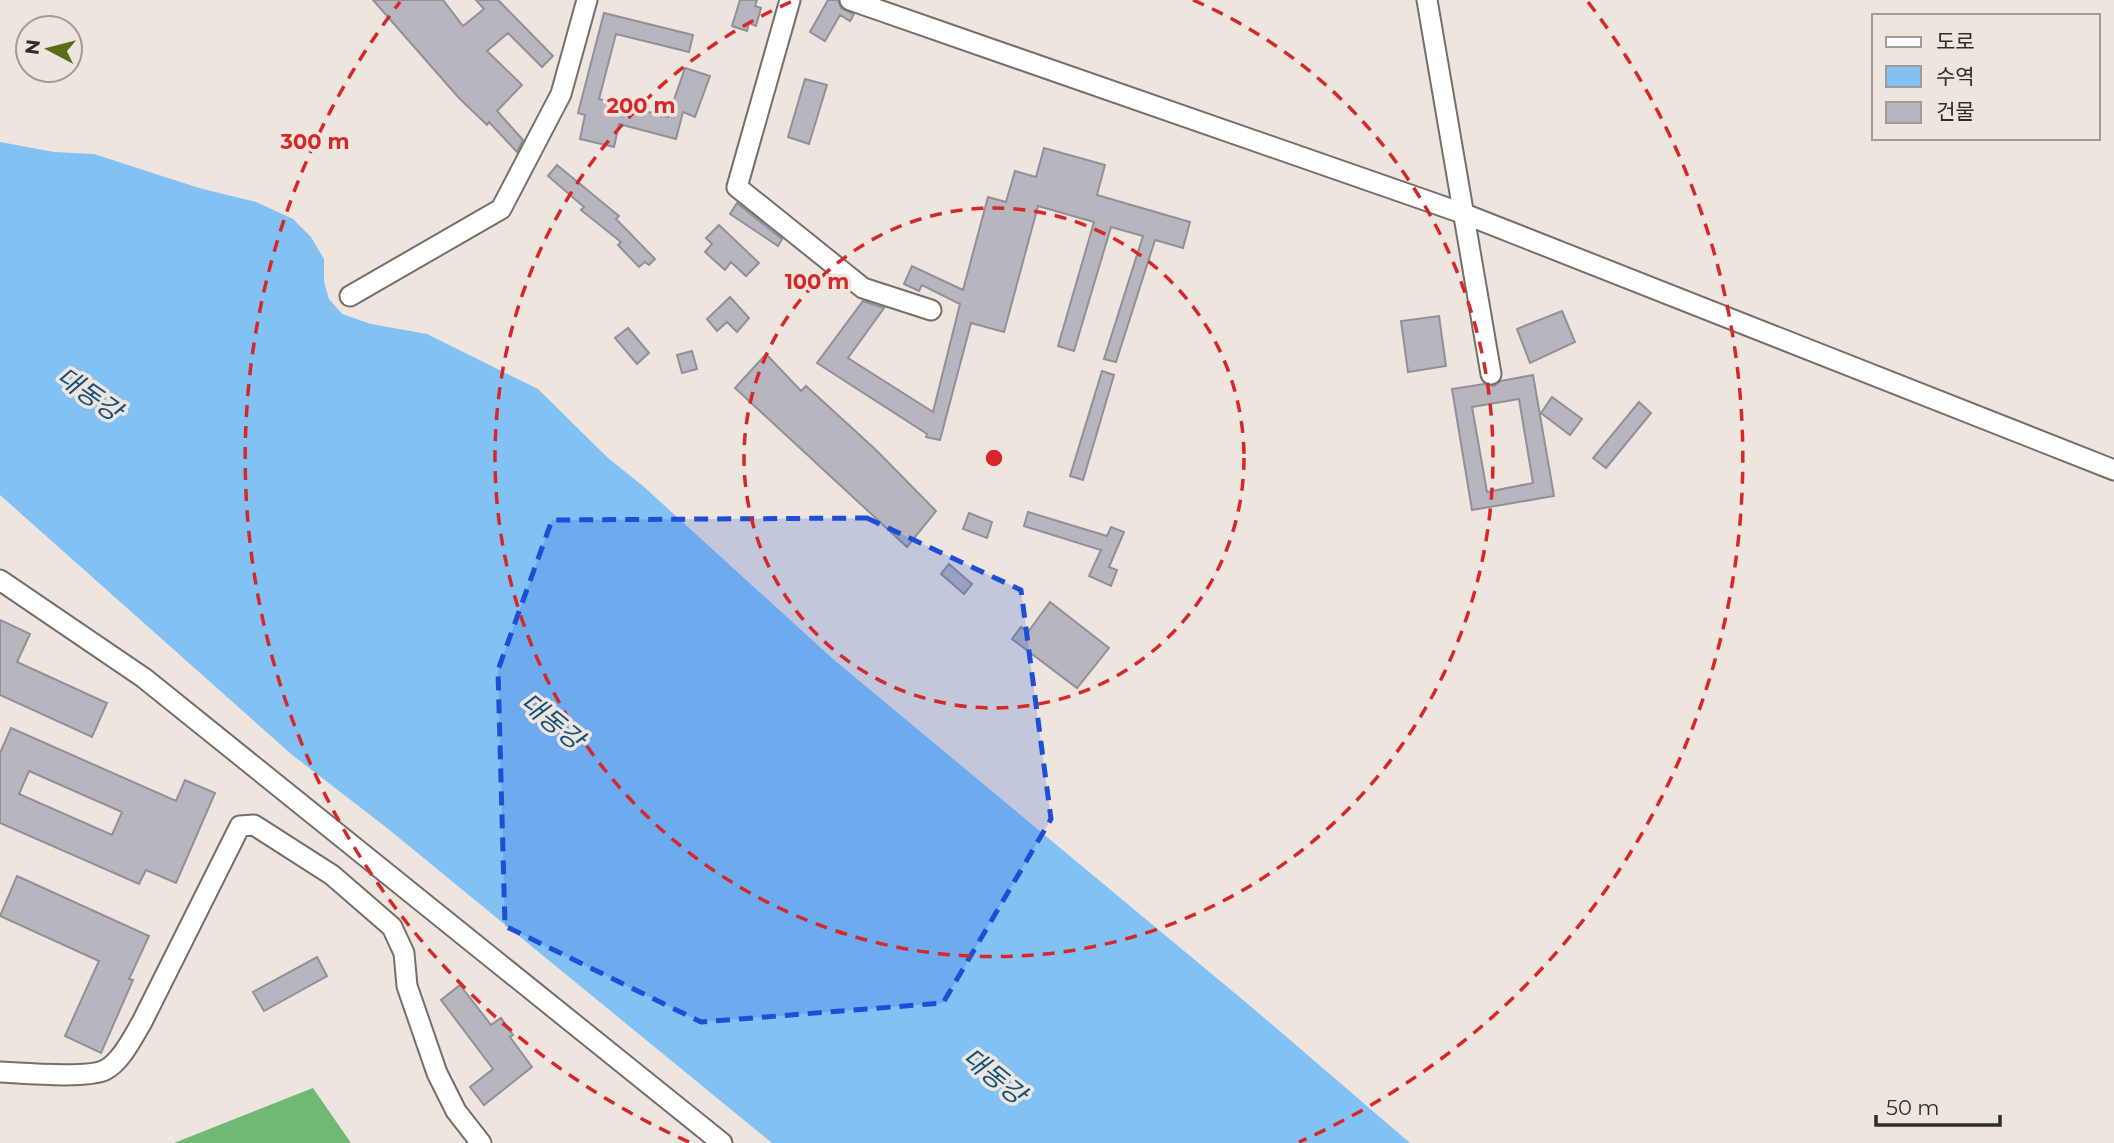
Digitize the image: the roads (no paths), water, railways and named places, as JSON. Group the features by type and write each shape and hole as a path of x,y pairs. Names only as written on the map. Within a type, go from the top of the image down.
{"street":[{"path":"350,296 501,209 561,94 586,0"},
{"path":"790,0 737,187 863,288 930,310"},
{"path":"850,0 1462,214 2114,470"},
{"path":"1427,0 1462,214 1492,374"},
{"path":"0,580 144,678 722,1143"},
{"path":"0,1072 67,1074 105,1070 125,1050 142,1022 240,825 254,825 332,875 392,927 404,953 407,986 427,1049 456,1111 481,1143"}],"water":[{"name":"대동강","path":"0,142 54,152 94,154 199,188 256,202 293,219 311,237 324,259 324,282 329,299 342,314 371,324 427,334 538,389 608,458 643,486 833,659 1255,1010 1410,1143 772,1143 387,828 291,754 0,495"}]}
